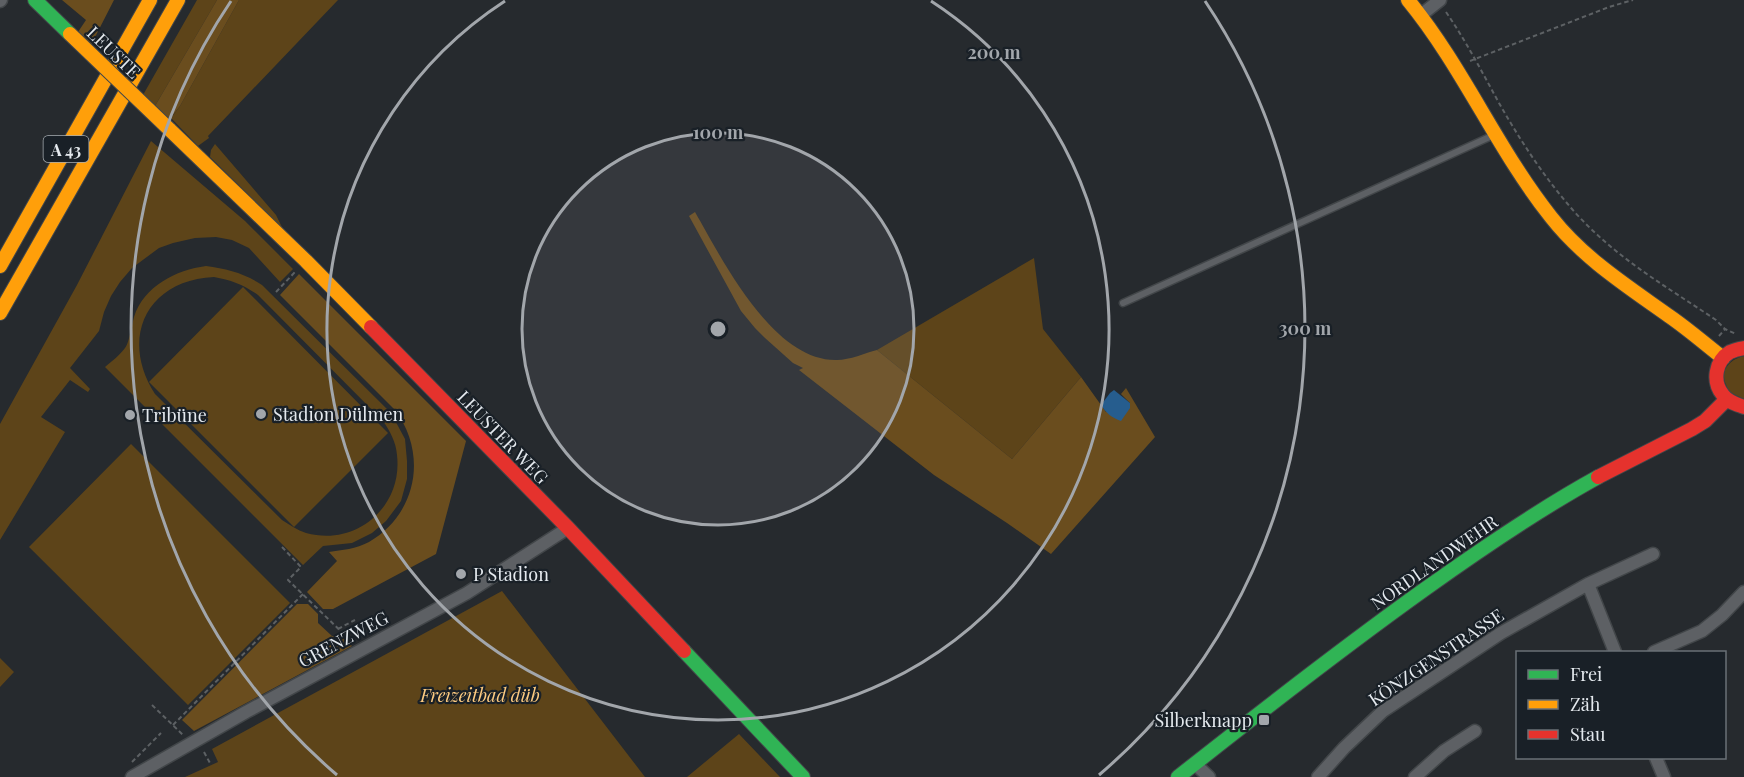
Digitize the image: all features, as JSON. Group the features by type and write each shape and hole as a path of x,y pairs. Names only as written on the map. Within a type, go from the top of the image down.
{"main road":[{"name":"LEUSTE","path":"36,0 169,129"},
{"name":"A 43","path":"0,266 150,0"},
{"name":"A 43","path":"0,313 178,0"},
{"path":"1407,0 1421,15 1526,183 1552,219 1582,250 1612,276 1672,318 1723,358"},
{"name":"LEUSTER WEG","path":"169,129 306,261 568,528 803,777"},
{"path":"1744,348 1730,352 1723,358 1716,375 1716,385 1726,400 1744,407"},
{"name":"NORDLANDWEHR","path":"1178,777 1361,634 1459,566 1542,510 1705,421 1726,400"}],"street":[{"path":"1421,15 1440,1"},
{"name":"GRENZWEG","path":"132,777 191,742 467,593 568,528"},
{"name":"KÖNZGENSTRASSE","path":"1318,777 1344,748 1383,711 1501,633 1588,584 1653,554"},
{"path":"1588,584 1614,651"},
{"path":"1656,651 1702,631 1722,615 1744,592"},
{"path":"1415,777 1444,751 1475,731"},
{"path":"1656,759 1664,777"},
{"path":"1195,764 1209,777"}],"lane":[{"path":"1123,303 1496,135"}],"path":[{"path":"1479,58 1633,0"},
{"path":"1440,1 1463,36 1532,157 1573,209 1630,263 1707,314 1725,329"},
{"path":"276,292 306,261"},
{"path":"282,547 301,567 288,580 360,650"},
{"path":"173,725 303,594"},
{"path":"338,629 355,620"},
{"path":"130,764 161,733"},
{"path":"203,751 209,747"}],"green space":[{"path":"197,0 217,0 155,106 143,95"},
{"path":"239,0 338,0 208,136 209,138 198,146 171,118 180,106"},
{"path":"151,141 245,221 293,269 280,282 249,248 232,240 216,237 195,238 159,248 132,268 111,296 99,331 70,368 90,389 88,392 70,380 41,417 65,432 0,540 0,424 77,285"},
{"path":"215,144 276,215 283,229 210,157"},
{"path":"1034,258 1043,329 1081,377 1012,459 877,350"},
{"path":"206,266 228,270 249,277 262,285 391,413 405,439 407,479 401,501 386,521 372,533 352,543 323,546 303,565 105,367 126,346 139,306 153,288 162,281","holes":["214,277 232,281 258,295 383,421 390,433 397,455 397,474 392,491 384,506 359,528 343,534 325,536 306,533 282,520 155,394 144,373 140,353 140,333 146,316 156,301 171,289 191,281"]},
{"path":"243,287 388,433 294,527 149,382"},
{"path":"1744,356 1744,399 1729,392 1724,373 1730,363"},
{"path":"131,444 290,603 188,705 29,547"},
{"name":"Freizeitbad düb","path":"502,591 645,777 185,777 218,762 212,749"},
{"path":"0,658 14,672 0,687"},
{"path":"739,734 780,777 687,777"}],"shaded area":[{"path":"62,0 114,0 91,45 78,32 86,20"},
{"path":"217,0 239,0 180,106 169,120 155,106"},
{"path":"695,212 735,280 752,304 771,326 792,344 814,356 837,360 877,350 1012,459 1081,377 1106,412 1130,403 1121,394 1126,388 1155,437 1051,554 934,475 799,370 803,368 793,363 765,338 741,311 689,216"},
{"path":"299,274 466,441 436,554 333,609 323,609 307,592 337,561 329,552 364,544 385,530 398,516 407,500 414,464 412,445 395,410 280,295"},
{"path":"297,604 308,604 318,614 318,623 332,636 342,636 352,646 194,731 182,720"}],"water":[{"path":"1114,390 1130,403 1130,408 1121,421 1110,415 1101,405"}],"traffic: fast":[{"path":"35,0 70,34"},
{"path":"1178,777 1425,589 1510,530 1598,477"},
{"path":"684,651 803,777"}],"traffic: slow":[{"path":"0,266 150,0"},
{"path":"0,313 178,0"},
{"path":"1408,0 1446,53 1532,191 1564,232 1606,271 1683,326 1723,358"},
{"path":"70,34 169,129"},
{"path":"169,129 371,327"}],"traffic: jam":[{"path":"371,327 568,528 684,651"},
{"path":"1744,348 1732,351 1725,356 1718,366 1716,378 1725,397 1744,407"},
{"path":"1598,477 1692,429 1705,421 1726,400"}],"place":[{"name":"Stadion Dülmen","path":"261,414"},
{"name":"Tribüne","path":"130,415"},
{"name":"P Stadion","path":"461,574"},
{"name":"Silberknapp","path":"1264,720"}]}
